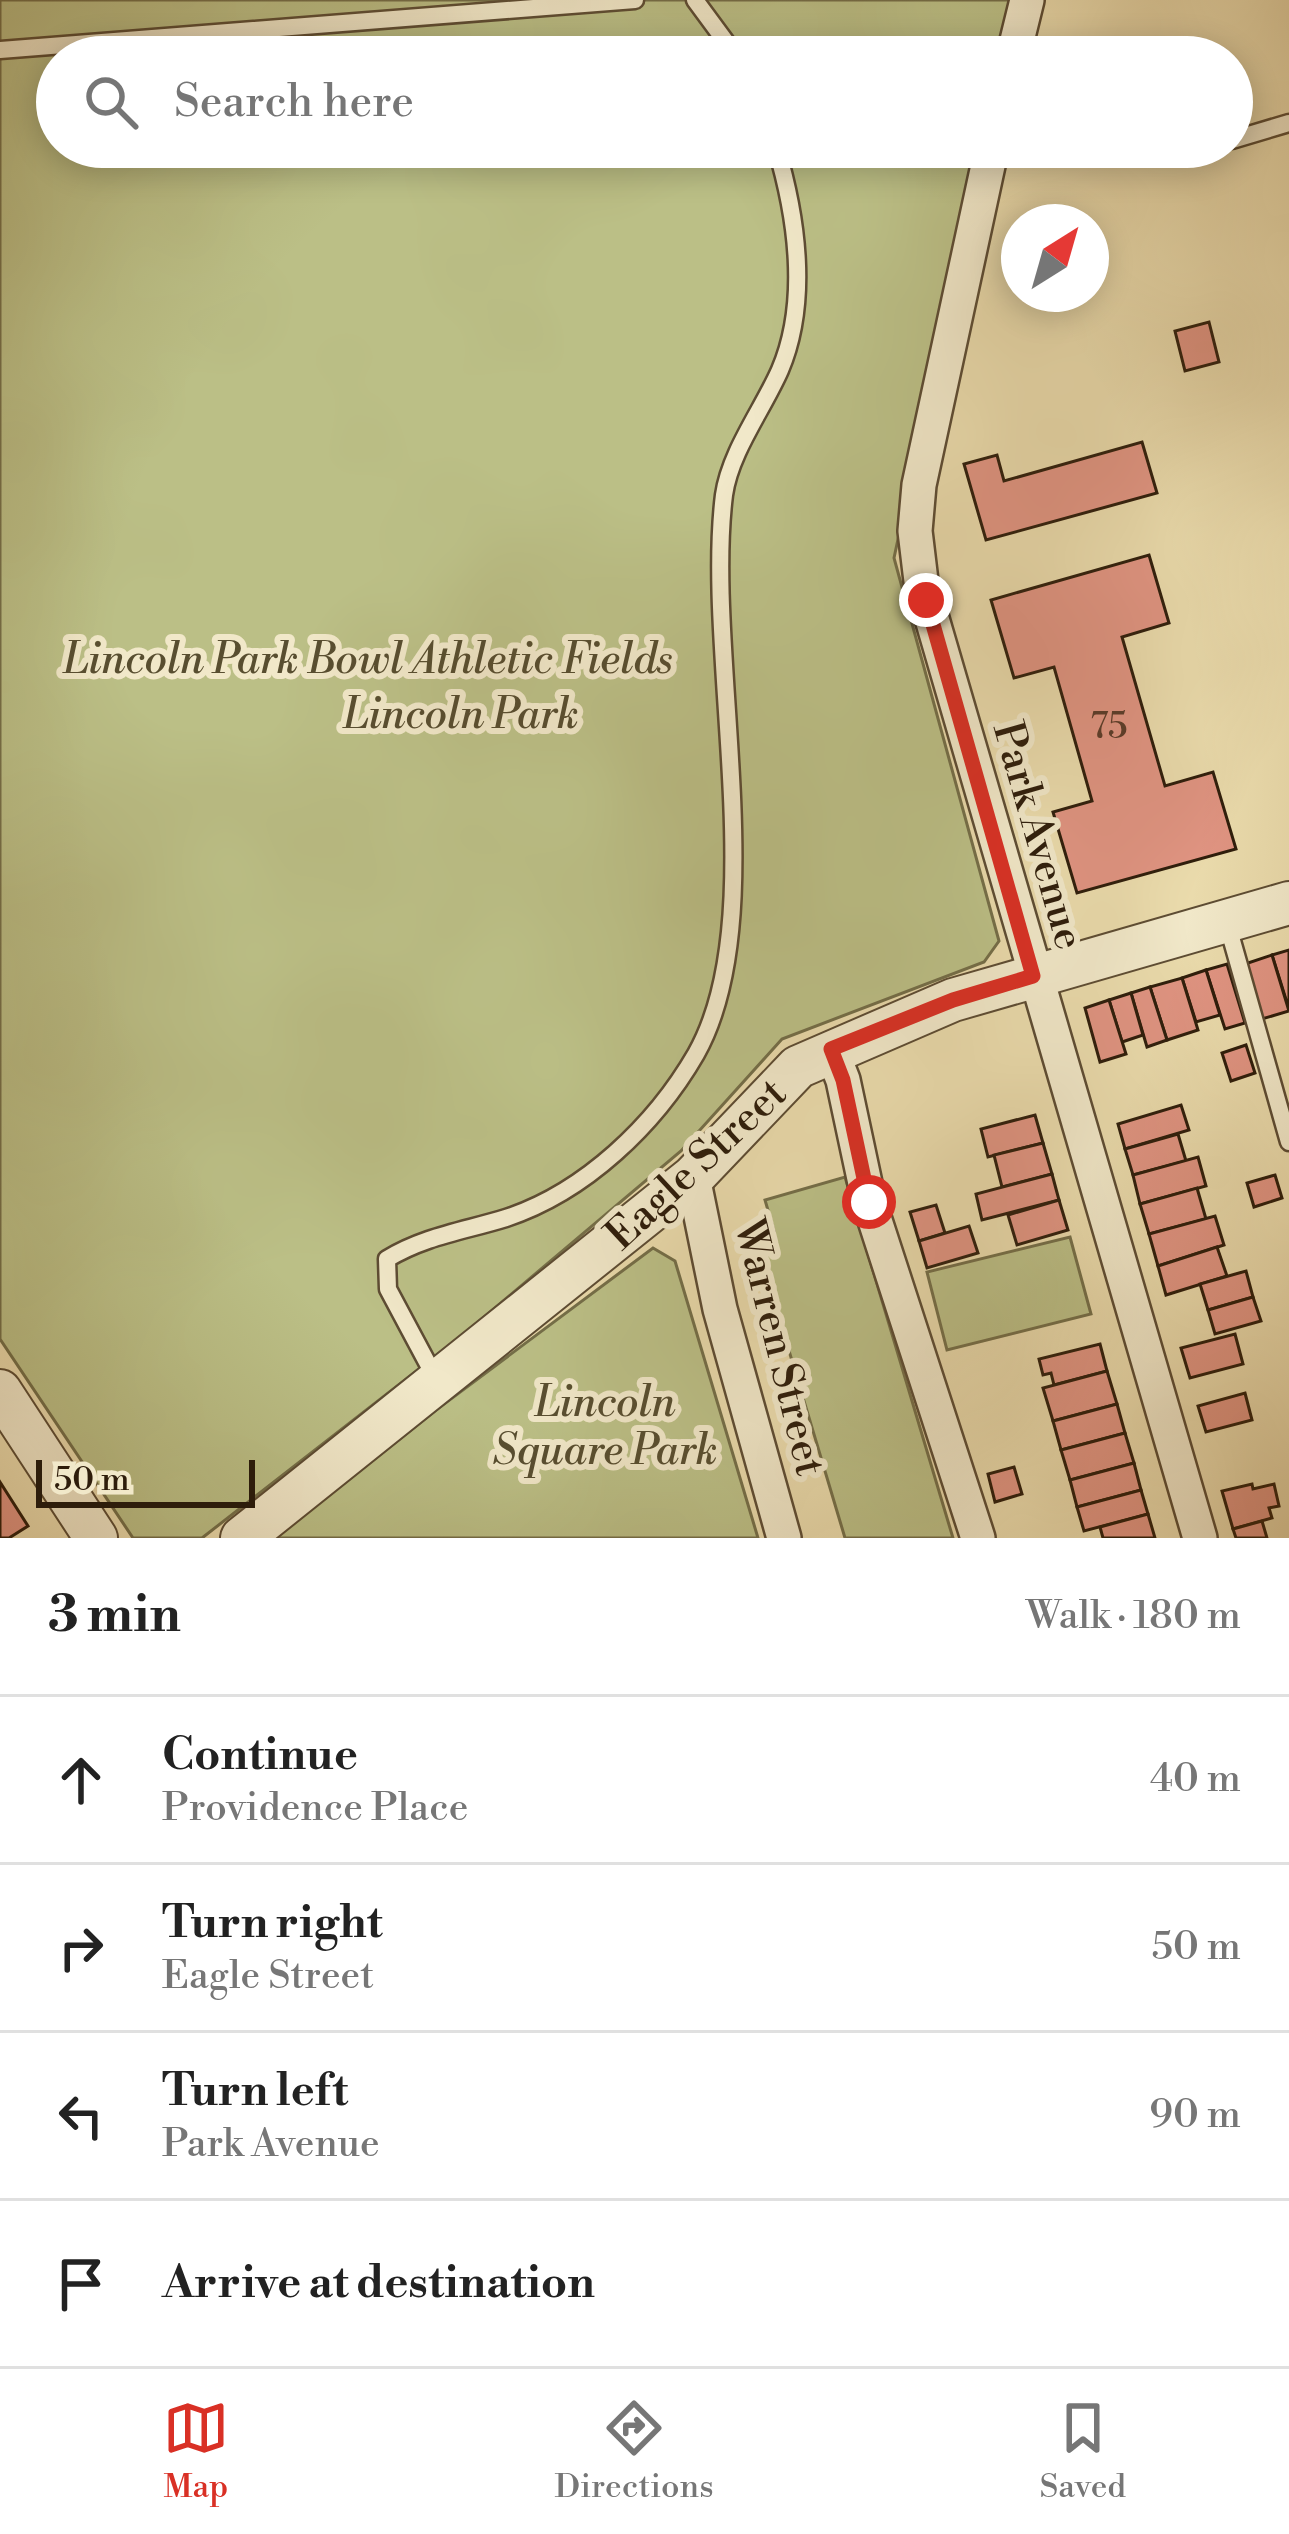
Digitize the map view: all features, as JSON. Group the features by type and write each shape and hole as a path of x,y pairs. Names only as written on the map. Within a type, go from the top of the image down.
{"street":[{"path":"1018,36 1027,0"},
{"name":"Park Avenue","path":"987,168 919,485 915,531 921,581 1200,1538"},
{"name":"Eagle Street","path":"242,1538 693,1177 798,1067 953,1000 1289,903"},
{"path":"831,1049 843,1080 869,1202 978,1538"},
{"name":"Warren Street","path":"693,1177 720,1310 784,1538"},
{"path":"6,1415 97,1538"}],"lane":[{"path":"178,36 634,0"},
{"path":"695,0 721,36"},
{"path":"0,50 36,47"},
{"path":"1253,134 1289,123"},
{"path":"438,1383 388,1288 387,1259 416,1241 510,1216 591,1174 657,1111 697,1052 724,981 733,892 718,576 725,488 781,368 800,305 782,168"},
{"path":"1226,921 1289,1142"}],"green space":[{"name":"Lincoln Park","path":"0,0 1014,0 1006,36 36,36 36,168 978,168 894,558 999,941 984,962 782,1039 681,1151 464,1334 202,1538 133,1538 0,1339"},
{"path":"845,1177 953,1538 845,1538 755,1237 774,1231 765,1200"},
{"path":"1070,1237 1091,1314 947,1350 927,1272"},
{"name":"Lincoln Square Park","path":"653,1248 675,1261 758,1538 275,1538 436,1410"}],"building":[{"path":"1209,322 1219,362 1185,371 1175,331"},
{"path":"1142,442 1157,493 986,540 964,464 997,455 1004,481"},
{"path":"1149,555 1169,623 1122,637 1165,786 1213,772 1236,849 1077,893 1053,812 1092,801 1054,667 1014,678 991,600"},
{"path":"1289,950 1289,1009 1272,955"},
{"path":"1272,955 1289,1011 1262,1019 1245,964"},
{"path":"1227,964 1245,1023 1225,1029 1206,970"},
{"path":"1206,970 1220,1015 1196,1022 1182,978"},
{"path":"1182,978 1198,1030 1167,1040 1150,987"},
{"path":"1150,987 1167,1040 1147,1047 1131,993"},
{"path":"1131,993 1143,1035 1122,1042 1109,1000"},
{"path":"1109,1000 1126,1054 1100,1062 1085,1008"},
{"path":"1246,1045 1255,1073 1231,1081 1222,1053"},
{"path":"1181,1105 1189,1130 1125,1149 1118,1124"},
{"path":"1035,1115 1043,1143 988,1157 981,1129"},
{"path":"1178,1134 1186,1161 1133,1175 1125,1149"},
{"path":"1043,1143 1052,1174 1002,1187 994,1155"},
{"path":"1198,1157 1206,1186 1140,1204 1133,1175"},
{"path":"1052,1174 1059,1200 982,1220 976,1194"},
{"path":"1275,1175 1282,1198 1254,1207 1247,1183"},
{"path":"1197,1188 1206,1219 1149,1234 1140,1204"},
{"path":"1059,1200 1068,1230 1017,1245 1008,1215"},
{"path":"936,1205 945,1233 919,1241 910,1212"},
{"path":"1215,1216 1224,1245 1158,1266 1149,1234"},
{"path":"969,1226 978,1253 927,1268 919,1241"},
{"path":"1217,1247 1227,1276 1166,1295 1158,1266"},
{"path":"1246,1271 1253,1297 1208,1310 1200,1284"},
{"path":"1253,1297 1261,1321 1215,1334 1208,1310"},
{"path":"1235,1334 1243,1364 1190,1378 1181,1348"},
{"path":"1100,1344 1107,1371 1054,1385 1051,1373 1043,1375 1039,1359"},
{"path":"1107,1371 1117,1404 1053,1421 1043,1388"},
{"path":"1245,1393 1252,1420 1206,1432 1198,1406"},
{"path":"1117,1404 1125,1433 1061,1450 1053,1421"},
{"path":"1125,1433 1134,1463 1070,1480 1061,1450"},
{"path":"1134,1463 1141,1490 1077,1507 1070,1480"},
{"path":"1014,1467 1022,1494 995,1502 988,1474"},
{"path":"0,1482 28,1526 9,1538 0,1538"},
{"path":"1252,1484 1253,1489 1274,1484 1279,1506 1269,1508 1272,1518 1233,1529 1222,1491"},
{"path":"1141,1490 1148,1514 1084,1531 1077,1507"},
{"path":"1148,1514 1155,1538 1103,1538 1100,1527"},
{"path":"1262,1521 1267,1538 1236,1538 1233,1529"}],"route":[{"path":"869,1202 843,1080 831,1049 953,1000 1033,976 926,600"}],"park label":[{"name":"Lincoln Park Bowl Athletic Fields","path":"368,658"}]}
